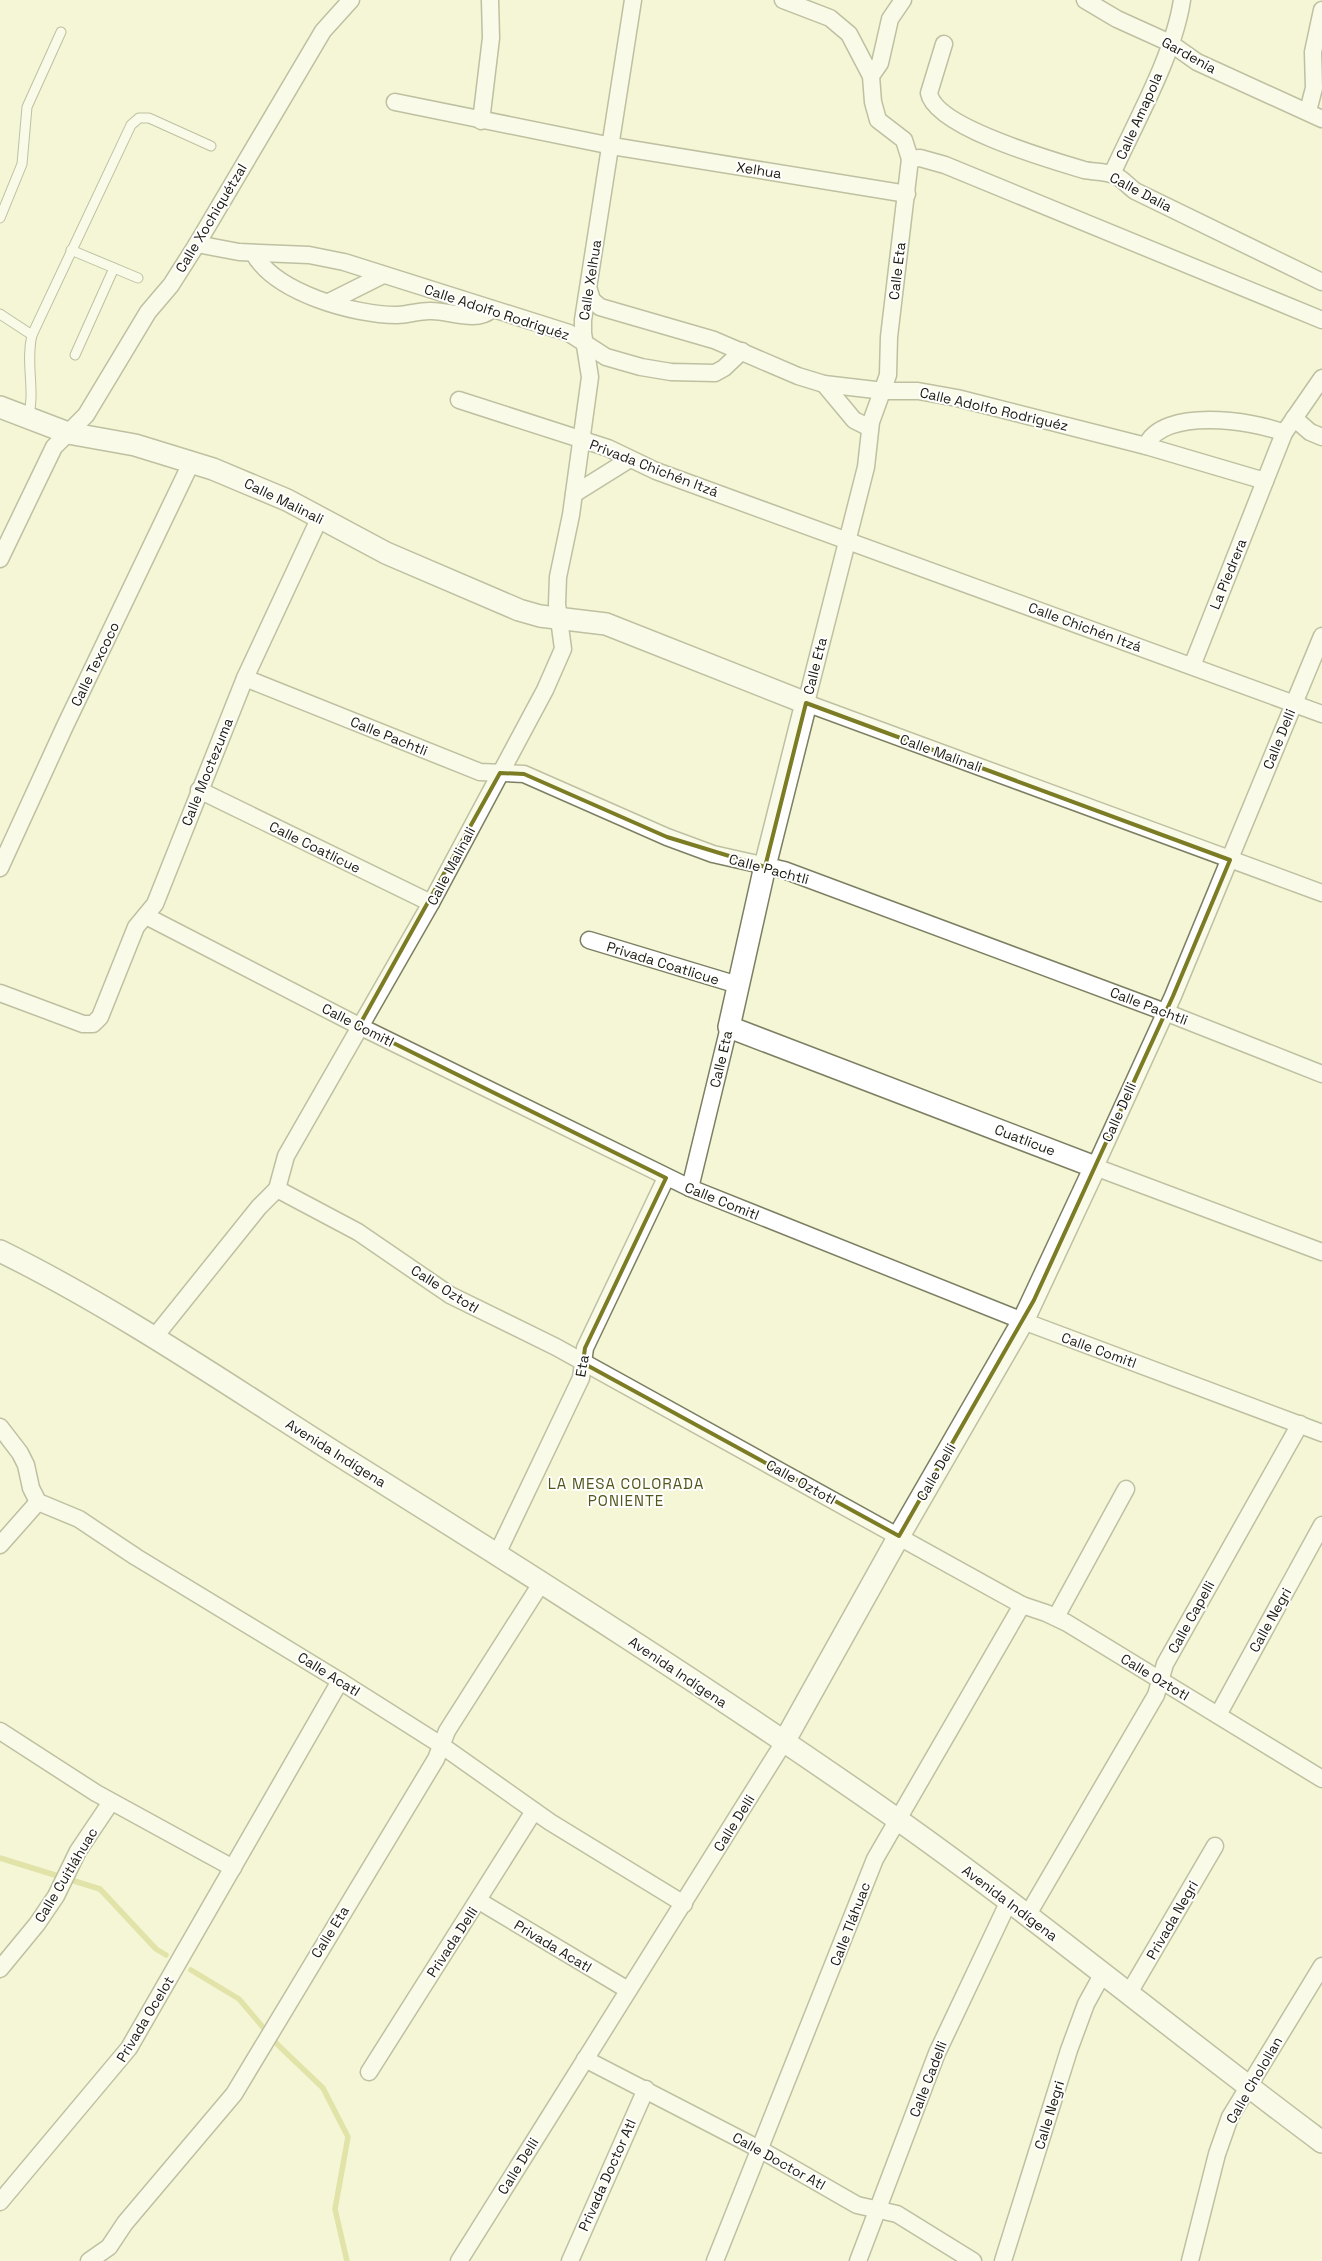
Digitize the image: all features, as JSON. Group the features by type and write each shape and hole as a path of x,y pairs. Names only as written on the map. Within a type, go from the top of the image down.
{"street":[{"name":"Calle Xochiquétzal","path":"0,559 54,447 86,415 148,312 171,284 197,244 299,68 334,17 350,0"},
{"path":"481,121 491,38 490,0"},
{"name":"Calle Xelhua","path":"559,618 558,577 574,494 590,377 584,344 584,320 633,0"},
{"path":"783,0 830,18 840,25 849,34 871,76 880,63 890,19 903,0"},
{"name":"Gardenia","path":"1085,0 1118,19 1170,43 1197,62 1315,115"},
{"name":"Calle Amapola","path":"1112,174 1176,29 1182,0"},
{"path":"1315,115 1313,52 1322,10"},
{"name":"Calle Dalia","path":"944,44 929,93 930,100 937,109 995,141 1084,170 1112,174 1136,191 1322,282"},
{"name":"Calle Eta","path":"690,1188 765,866 866,467 874,410 884,391 888,375 889,338 910,159 904,140 878,120 873,102 871,76"},
{"name":"Xelhua","path":"395,102 481,121 612,146 907,194"},
{"path":"910,159 920,158 946,165 1130,243 1252,290 1322,320"},
{"name":"Calle Adolfo Rodriguéz","path":"197,244 254,254 328,258 569,333 584,344 613,360 671,372 715,372 724,368 742,351 790,373 824,384 884,391 918,391 957,398 1146,446 1265,481"},
{"path":"254,254 260,264 295,289 329,302 363,311 396,315 431,310 480,316 492,310"},
{"path":"329,302 383,275"},
{"path":"588,290 592,300 600,307 671,327 742,351"},
{"path":"1265,481 1284,433 1322,378"},
{"path":"824,384 854,420 870,428"},
{"name":"Privada Chichén Itzá","path":"459,400 608,448 656,471 847,540"},
{"name":"Calle Malinali","path":"0,407 68,433 135,445 192,461 287,500 386,553 510,606 540,616 606,624 806,703 1322,894"},
{"path":"1294,418 1310,432 1322,437"},
{"path":"1146,446 1149,438 1159,429 1185,422 1248,423 1265,426 1284,433"},
{"path":"574,494 630,459"},
{"name":"Calle Texcoco","path":"0,868 65,726 192,461"},
{"name":"La Piedrera","path":"1192,666 1265,481"},
{"name":"Calle Moctezuma","path":"0,993 83,1024 92,1024 100,1017 136,928 155,904 245,678 320,517"},
{"name":"Calle Chichén Itzá","path":"847,540 1322,714"},
{"name":"Calle Malinali","path":"278,1189 286,1156 431,903 546,690 562,654 564,643 559,618"},
{"name":"Calle Delli","path":"459,2261 784,1742 899,1536 1023,1321 1165,1012 1322,636"},
{"name":"Calle Pachtli","path":"245,678 480,772 524,774 667,837 713,854 784,870 1165,1012 1322,1074"},
{"name":"Calle Coatlicue","path":"199,790 431,903"},
{"name":"Calle Comitl","path":"146,916 359,1026 666,1178 1023,1321 1322,1433"},
{"name":"Privada Coatlicue","path":"588,940 738,985"},
{"name":"Cuatlicue","path":"729,1027 1322,1252"},
{"name":"Eta","path":"497,1554 582,1378 585,1348 666,1178"},
{"path":"153,1339 260,1207 278,1189"},
{"name":"Calle Oztotl","path":"278,1189 358,1232 450,1295 556,1347 1022,1605 1056,1617 1322,1779"},
{"name":"Avenida Indígena","path":"0,1251 72,1289 542,1582 784,1742 896,1819 1027,1916 1322,2142"},
{"name":"Calle Capelli","path":"1027,1916 1156,1695 1165,1664 1300,1424"},
{"path":"0,1427 20,1453 26,1465 31,1488 38,1502 0,1545"},
{"path":"1056,1617 1126,1489"},
{"name":"Calle Acatl","path":"38,1502 79,1520 136,1557 340,1680 441,1745 534,1811 684,1904"},
{"name":"Calle Negri","path":"1218,1715 1322,1525"},
{"name":"Calle Eta","path":"89,2261 109,2247 126,2223 234,2094 436,1759 447,1731 542,1582"},
{"name":"Calle Tláhuac","path":"715,2261 761,2150 875,1859 896,1819 1022,1605"},
{"name":"Privada Ocelot","path":"0,2202 129,2048 340,1680"},
{"path":"0,1731 111,1802 233,1868"},
{"name":"Calle Cuitláhuac","path":"0,1969 37,1924 59,1890 78,1850 111,1802"},
{"name":"Privada Delli","path":"369,2072 479,1901 534,1811"},
{"name":"Privada Negri","path":"1129,1993 1215,1846"},
{"name":"Privada Acatl","path":"479,1901 628,1990"},
{"name":"Calle Cadelli","path":"858,2261 937,2053 1008,1903"},
{"name":"Calle Cholollan","path":"1190,2261 1223,2136 1230,2117 1322,1966"},
{"name":"Calle Negri","path":"1003,2261 1068,2050 1086,2004 1103,1973"},
{"name":"Calle Doctor Atl","path":"585,2058 761,2150 856,2205 897,2214 973,2261"},
{"name":"Privada Doctor Atl","path":"570,2261 646,2089"}],"lane":[{"path":"0,218 22,164 27,107 61,32"},
{"path":"28,419 31,403 29,351 32,335 134,120 144,117 149,118 211,146"},
{"path":"71,250 138,278"},
{"path":"74,355 114,268"},
{"path":"0,314 32,335"}],"highlighted area":[{"path":"806,703 1230,860 1173,996 1034,1300 899,1536 583,1363 585,1348 666,1178 359,1026 500,773 524,774 667,837 765,867"}],"waterway":[{"path":"0,1858 100,1889 156,1949 166,1955"},
{"path":"191,1970 239,1999 278,2045 323,2088 348,2137 335,2209 347,2261"}],"district":[{"name":"LA MESA COLORADA PONIENTE","path":"626,1492"}]}
